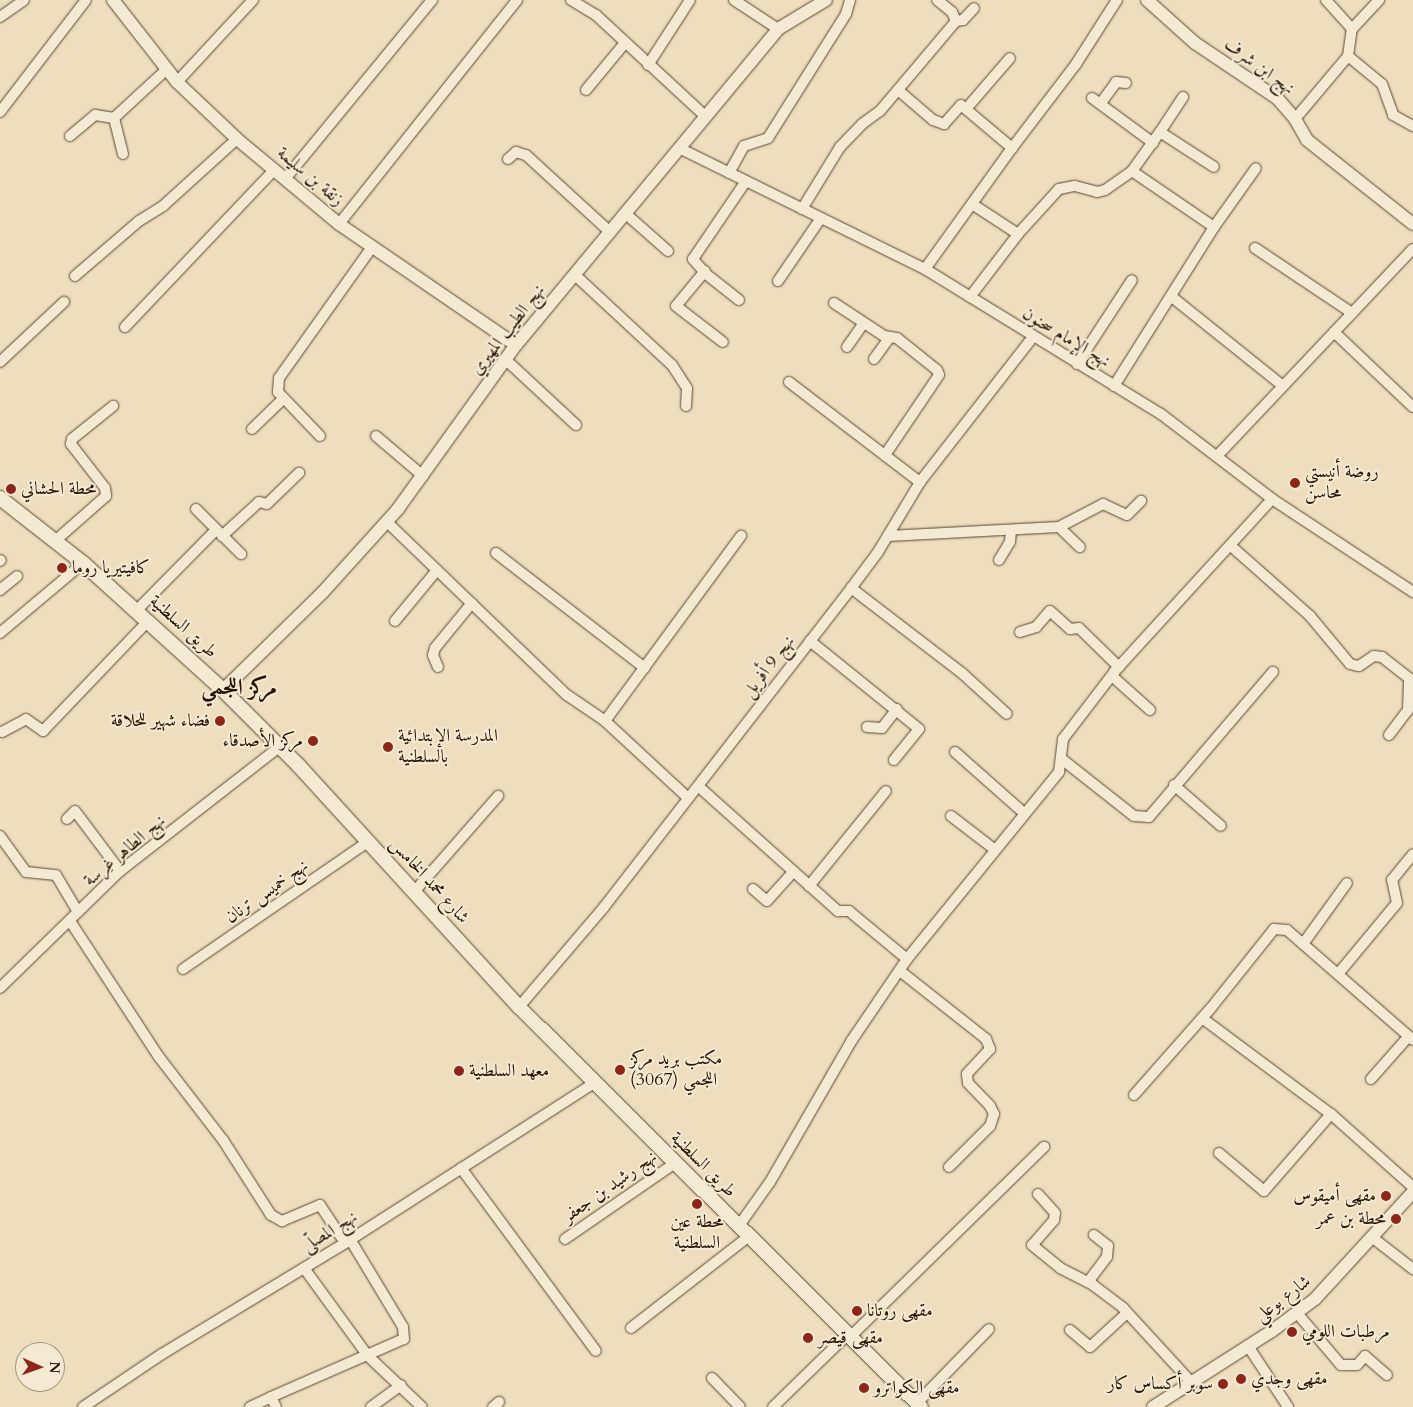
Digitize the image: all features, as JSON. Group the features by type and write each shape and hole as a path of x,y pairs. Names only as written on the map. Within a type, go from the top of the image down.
{"main road":[{"name":"طريق السلطنية","path":"0,498 56,541 149,620 223,690 369,841"},
{"name":"شارع محمد الخامس","path":"369,841 461,945"},
{"name":"طريق السلطنية","path":"461,945 594,1083 919,1405"}],"street":[{"path":"0,17 24,0"},
{"path":"0,112 86,0"},
{"name":"زنقة بن سليمة","path":"113,0 177,82 237,139 339,224 516,345"},
{"path":"177,82 254,0"},
{"path":"285,179 432,0"},
{"path":"339,224 517,0"},
{"path":"571,0 596,15 624,44 705,116"},
{"path":"648,65 690,0"},
{"path":"734,0 778,29"},
{"name":"نهج الطيب المهيري","path":"223,690 323,592 387,522 423,476 516,345 778,29 826,0"},
{"path":"729,173 744,146 768,138 846,14 850,0"},
{"path":"937,0 952,12 956,21"},
{"path":"925,269 1012,148 1076,64 1117,0"},
{"name":"نهج ابن شرف","path":"1147,0 1195,42 1277,98 1295,119 1307,140 1413,224"},
{"path":"1326,0 1352,29"},
{"path":"1295,119 1348,56 1352,29 1379,0"},
{"path":"802,209 840,147 898,90 956,21 963,20 974,8"},
{"path":"586,90 624,44"},
{"path":"1348,56 1382,84 1393,114 1413,126"},
{"path":"966,109 1010,58"},
{"path":"114,118 167,70"},
{"path":"1126,83 1116,82 1096,101 1153,142"},
{"path":"898,90 934,120 944,124 961,106 1012,148"},
{"path":"970,297 1018,234 1058,189 1075,186 1097,192 1132,171 1182,97"},
{"path":"70,136 95,115 114,118"},
{"path":"114,118 123,154"},
{"path":"1160,132 1214,167"},
{"path":"76,276 139,221 163,206 237,139"},
{"name":"نهج الإمام سحنون","path":"679,148 925,269 1033,338 1161,414 1272,499 1413,592"},
{"path":"508,159 516,152 526,154 610,232"},
{"path":"1114,386 1172,297 1214,227 1256,168"},
{"path":"124,327 274,170"},
{"path":"1132,171 1214,227"},
{"path":"739,300 704,271 693,259 695,251 746,181"},
{"path":"972,204 1018,234"},
{"path":"626,214 668,251"},
{"path":"778,281 821,218"},
{"path":"320,436 278,392 279,378 372,247"},
{"path":"1255,248 1352,313"},
{"path":"1216,456 1413,249"},
{"path":"704,271 676,306 723,342"},
{"path":"574,274 672,365 687,388 686,406"},
{"path":"1077,364 1132,280"},
{"path":"1172,297 1283,386"},
{"path":"0,362 64,302"},
{"path":"834,303 864,323 890,337 897,338 937,370 939,375 885,456"},
{"path":"847,347 864,323"},
{"path":"1334,332 1413,407"},
{"path":"874,359 890,337"},
{"name":"نهج 9 أفريل","path":"519,1007 604,907 687,796 698,786 851,588 888,536 920,482 1033,338"},
{"path":"505,359 576,425"},
{"path":"788,382 920,482"},
{"path":"252,429 283,399"},
{"path":"56,541 106,496 105,488 71,444 72,439 113,406"},
{"path":"376,436 423,476"},
{"path":"137,610 219,533 258,502 268,504 299,473"},
{"path":"631,1328 743,1232 852,1040 907,959 994,849 1059,772 1063,760 1064,739 1119,667 1272,499"},
{"path":"888,536 1058,527 1102,504 1127,515 1141,501"},
{"path":"196,509 241,554"},
{"path":"387,522 567,694 604,721 687,796"},
{"path":"1058,527 1080,547"},
{"path":"998,560 1010,542 1011,530"},
{"path":"604,721 741,536"},
{"path":"1231,546 1310,616 1350,664 1359,666 1374,656 1382,657 1411,680 1408,710 1389,735"},
{"path":"496,553 645,668"},
{"path":"0,633 82,563"},
{"path":"395,621 437,570"},
{"path":"0,590 17,576"},
{"path":"851,588 963,674 1007,714"},
{"path":"438,666 433,655 435,648 472,603"},
{"path":"1020,632 1036,627 1050,611 1070,629 1078,628 1119,667"},
{"path":"2,732 26,719 43,731 149,620"},
{"path":"810,641 897,709 919,729 894,760"},
{"path":"1063,760 1134,816 1149,817 1174,785 1273,672"},
{"path":"1112,676 1150,710"},
{"path":"867,727 882,728 897,709"},
{"name":"نهج الطاهر غرسة","path":"0,988 120,871 279,747"},
{"path":"955,752 1024,813"},
{"path":"1174,785 1221,826"},
{"path":"698,786 838,911 849,911 907,959"},
{"path":"809,886 886,791"},
{"path":"414,892 498,796"},
{"path":"67,819 75,811 120,871"},
{"path":"951,816 994,849"},
{"path":"0,836 26,872 56,875 78,912"},
{"name":"نهج خميس ترنان","path":"183,969 369,841"},
{"path":"1338,974 1397,903 1392,880 1413,854"},
{"path":"753,889 766,901 793,872"},
{"path":"1303,944 1347,883"},
{"path":"70,921 159,1056 223,1140 271,1215 282,1221 320,1205 348,1241 403,1327 404,1339 250,1407"},
{"path":"1134,1095 1202,1018 1274,929 1287,930 1411,1038 1370,1079"},
{"path":"900,971 986,1038 990,1049 967,1074 968,1083 990,1106 994,1114 990,1126 948,1167"},
{"path":"1202,1018 1331,1114 1413,1187"},
{"name":"نهج المصلّى","path":"83,1407 162,1354 348,1241 594,1083"},
{"path":"1219,1153 1264,1191 1331,1114"},
{"path":"772,1407 1044,1147"},
{"name":"نهج رشيد بن جعفر","path":"565,1239 674,1163"},
{"path":"462,1168 596,1351"},
{"name":"شارع بوعلي","path":"1153,1407 1297,1313 1327,1288 1413,1192"},
{"path":"1038,1194 1055,1213 1054,1220 1032,1245 1060,1268 1088,1282 1127,1313 1191,1382"},
{"path":"1088,1282 1107,1257 1108,1246 1094,1235"},
{"path":"1373,1238 1413,1269"},
{"path":"304,1268 368,1356 401,1385 422,1407"},
{"path":"1070,1330 1090,1347 1127,1313"},
{"path":"1297,1313 1341,1365 1357,1365 1365,1356 1387,1374"},
{"path":"919,1405 990,1329"},
{"path":"1248,1346 1288,1407"},
{"path":"712,1378 740,1407"},
{"path":"371,1407 401,1385"},
{"path":"271,1397 276,1407"}],"place":[{"name":"روضة أنيستي محاسن","path":"1295,483"},
{"name":"محطة الحشاني","path":"11,489"},
{"name":"كافيتيريا روما","path":"62,568"},
{"name":"فضاء شهير للحلاقة","path":"220,721"},
{"name":"مركز الأصدقاء","path":"313,741"},
{"name":"المدرسة الإبتدائية بالسلطنية","path":"388,747"},
{"name":"مكتب بريد مركز اللجمي (3067)","path":"620,1070"},
{"name":"معهد السلطنية","path":"459,1071"},
{"name":"مقهى أميقوس","path":"1386,1196"},
{"name":"محطة عين السلطنية","path":"697,1204"},
{"name":"محطة بن عمر","path":"1396,1219"},
{"name":"مقهى روتانا","path":"857,1311"},
{"name":"مرطبات اللومي","path":"1292,1332"},
{"name":"مقهى قيصر","path":"808,1338"},
{"name":"مقهى وجدي","path":"1241,1379"},
{"name":"سوبر أكساس كار","path":"1223,1384"},
{"name":"مقهى الكواترو","path":"864,1388"}],"district":[{"name":"مركز اللجمي","path":"239,688"}]}
